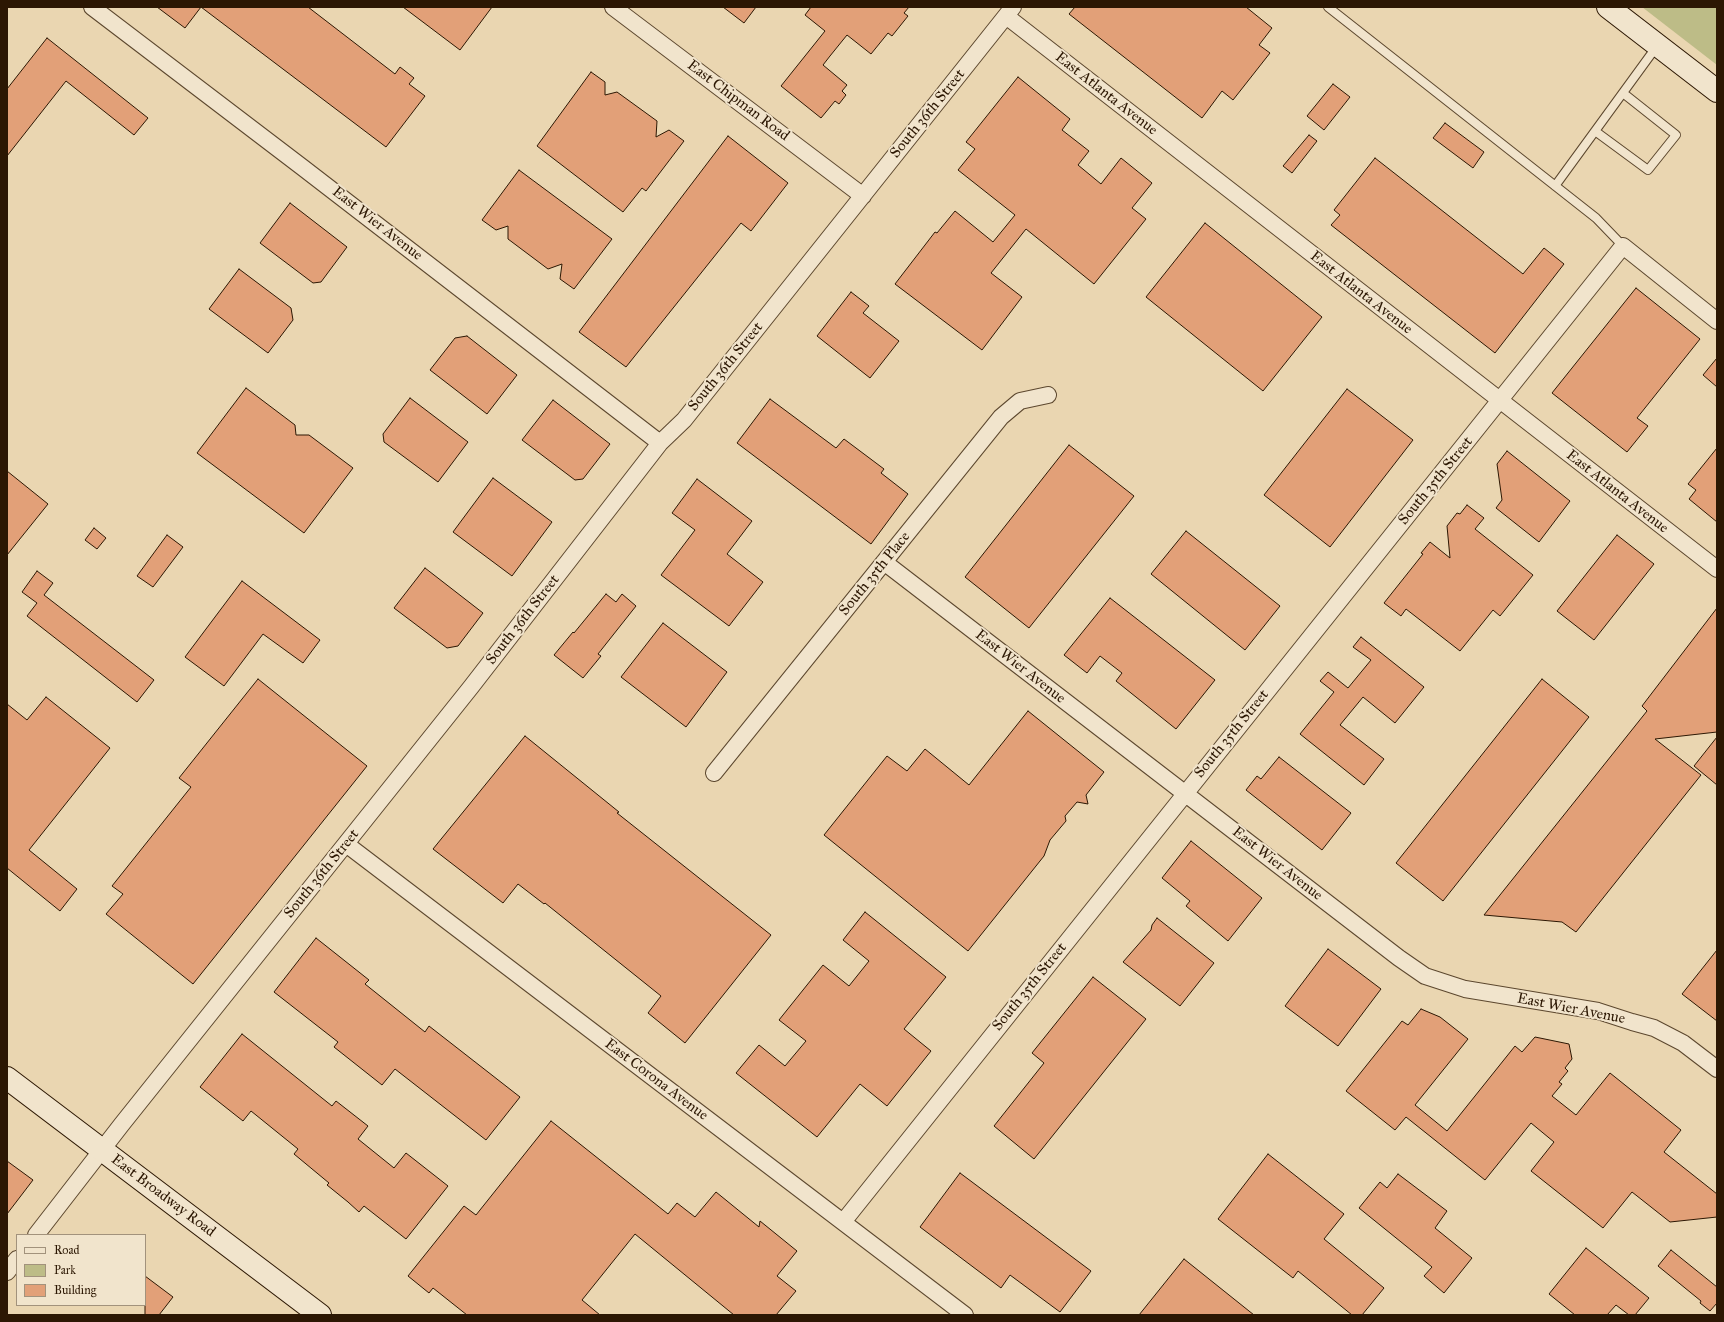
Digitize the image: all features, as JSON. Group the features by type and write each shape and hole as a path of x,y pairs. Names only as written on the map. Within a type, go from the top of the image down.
{"main road":[{"path":"1608,7 1717,91"},
{"name":"East Broadway Road","path":"7,1078 320,1315"}],"street":[{"name":"East Wier Avenue","path":"92,7 308,171 660,443"},
{"name":"East Chipman Road","path":"613,7 863,196"},
{"name":"South 36th Street","path":"37,1234 471,687 660,443 684,420 1010,12"},
{"name":"East Atlanta Avenue","path":"1010,12 1500,401 1717,570"},
{"name":"South 35th Street","path":"843,1222 1185,792 1623,246"},
{"path":"1623,246 1717,321"},
{"name":"South 35th Place","path":"714,773 1001,417 1020,401 1048,395"},
{"name":"East Wier Avenue","path":"884,562 1185,792 1393,954 1425,976 1465,989 1598,1012 1654,1028 1683,1043 1717,1068"},
{"name":"East Corona Avenue","path":"346,844 966,1315"},
{"path":"7,1272 16,1260"}],"lane":[{"path":"1328,7 1596,218 1623,246"},
{"path":"1555,186 1658,45"},
{"path":"1595,131 1648,170 1676,135 1623,93"}],"green space":[{"path":"1642,7 1717,7 1717,65"}],"building":[{"path":"157,7 201,7 185,28"},
{"path":"201,7 308,7 395,74 400,67 414,78 409,84 425,96 386,147"},
{"path":"403,7 492,7 460,50"},
{"path":"723,7 756,7 744,23"},
{"path":"811,7 909,7 904,13 908,16 892,36 888,33 871,54 847,35 830,56 823,65 847,85 842,91 846,95 839,104 835,101 821,118 781,86 825,31 805,15"},
{"path":"1075,7 1246,7 1272,28 1259,45 1270,53 1233,100 1222,91 1202,118 1069,14"},
{"path":"47,38 148,118 134,135 66,81 7,156 7,89"},
{"path":"591,72 605,82 605,95 617,92 657,121 656,137 669,130 684,141 646,191 642,188 623,212 537,146"},
{"path":"1018,77 1070,119 1062,130 1089,151 1078,165 1101,184 1121,158 1152,183 1132,208 1146,219 1094,284 1026,229 991,273 1022,297 982,350 895,284 935,232 937,233 955,211 993,242 1015,215 958,170 975,149 966,142"},
{"path":"1333,84 1350,97 1324,130 1307,116"},
{"path":"1445,123 1484,152 1473,168 1433,138"},
{"path":"1309,135 1317,141 1292,173 1283,166"},
{"path":"728,136 788,183 751,231 741,223 626,367 579,332"},
{"path":"1375,158 1523,274 1544,248 1564,264 1495,353 1331,225 1340,215 1334,210"},
{"path":"519,170 612,239 574,289 560,279 562,264 548,269 508,239 508,226 496,230 482,220"},
{"path":"290,203 347,247 321,282 313,283 260,243"},
{"path":"1205,223 1322,317 1263,391 1146,297"},
{"path":"239,269 291,308 293,320 268,353 209,309"},
{"path":"1636,288 1700,339 1637,418 1648,426 1627,452 1552,393"},
{"path":"851,292 869,306 863,313 899,341 870,378 817,336"},
{"path":"467,336 517,375 487,414 430,370 455,338"},
{"path":"1717,358 1717,387 1703,375"},
{"path":"246,388 295,425 296,435 309,435 353,468 304,533 197,453"},
{"path":"1347,389 1413,440 1330,547 1264,495"},
{"path":"410,398 468,442 438,482 384,442 383,434"},
{"path":"770,399 836,448 844,439 884,469 881,473 908,494 871,544 737,443"},
{"path":"553,400 610,444 583,479 575,480 522,440"},
{"path":"1069,445 1134,496 1029,628 965,577"},
{"path":"1717,448 1717,522 1689,499 1696,490 1688,484"},
{"path":"1507,451 1570,501 1539,542 1496,508 1502,500 1497,464"},
{"path":"7,471 48,504 7,555"},
{"path":"493,478 552,522 512,576 453,532"},
{"path":"697,479 752,521 727,554 763,582 729,626 661,575 695,530 672,513"},
{"path":"1467,505 1484,518 1475,529 1533,575 1500,616 1493,610 1460,651 1406,609 1401,616 1384,603 1423,554 1421,553 1430,542 1450,558 1447,526 1457,513 1460,514"},
{"path":"94,528 106,538 97,549 85,540"},
{"path":"1186,531 1280,606 1245,650 1151,574"},
{"path":"167,535 183,547 153,587 137,576"},
{"path":"1617,535 1654,564 1594,640 1557,611"},
{"path":"425,568 483,613 458,646 447,648 394,608"},
{"path":"37,571 53,583 44,595 154,680 137,702 27,616 37,603 22,592"},
{"path":"242,581 320,640 303,663 263,634 224,686 185,657"},
{"path":"606,594 616,602 622,594 636,606 598,654 601,656 583,678 554,655"},
{"path":"1110,598 1215,680 1176,729 1116,681 1122,673 1100,656 1087,673 1064,655"},
{"path":"1717,608 1717,732 1655,739 1701,775 1576,932 1562,922 1484,915 1647,711 1642,706"},
{"path":"663,623 727,672 686,727 621,677"},
{"path":"1361,637 1424,687 1395,723 1363,697 1340,725 1384,759 1364,785 1300,734 1334,692 1320,681 1328,672 1348,688 1371,660 1353,647"},
{"path":"258,679 367,766 193,984 106,914 123,894 112,886 191,787 179,778"},
{"path":"1542,679 1589,717 1443,901 1396,863"},
{"path":"46,697 110,748 29,850 77,889 60,911 7,868 7,704 27,720"},
{"path":"1028,711 1104,772 1086,795 1088,804 1077,802 1065,816 1066,821 1050,840 1044,856 968,951 824,835 887,756 907,771 925,749 969,785"},
{"path":"525,736 619,812 617,813 771,935 685,1043 648,1013 661,996 545,903 544,904 518,884 503,903 433,849"},
{"path":"1717,737 1717,785 1694,766"},
{"path":"1279,757 1351,813 1322,850 1246,790 1257,776 1261,779"},
{"path":"1191,841 1262,898 1228,941 1186,906 1190,901 1162,878"},
{"path":"865,912 946,977 904,1029 931,1051 887,1106 860,1084 817,1137 736,1073 759,1045 785,1066 806,1041 779,1020 823,965 849,986 869,961 843,940"},
{"path":"1157,918 1214,963 1180,1006 1123,962 1151,930 1152,925"},
{"path":"316,938 369,980 365,984 425,1032 429,1026 520,1097 486,1140 395,1069 382,1085 334,1047 338,1042 274,992"},
{"path":"1328,949 1381,989 1338,1046 1285,1006"},
{"path":"1717,950 1717,1021 1682,994"},
{"path":"1093,977 1146,1019 1034,1159 994,1126 1044,1063 1032,1053"},
{"path":"1421,1009 1440,1017 1468,1039 1415,1105 1447,1131 1515,1046 1522,1052 1535,1037 1569,1044 1572,1059 1565,1068 1568,1071 1559,1082 1562,1084 1552,1096 1576,1115 1610,1073 1681,1130 1664,1152 1717,1194 1717,1217 1670,1222 1632,1192 1603,1228 1531,1171 1554,1142 1531,1123 1485,1180 1406,1117 1395,1130 1346,1091 1402,1021 1408,1025"},
{"path":"242,1034 332,1106 336,1101 368,1126 358,1139 394,1168 406,1153 448,1186 406,1239 364,1206 359,1212 327,1185 329,1183 294,1154 298,1149 251,1111 243,1121 200,1087"},
{"path":"551,1121 668,1214 677,1203 695,1217 716,1192 759,1227 760,1221 797,1251 777,1276 796,1291 776,1315 734,1315 635,1234 582,1300 600,1315 467,1315 433,1288 429,1293 408,1276 464,1206 476,1215"},
{"path":"1268,1154 1344,1214 1324,1239 1384,1288 1362,1315 1352,1315 1298,1271 1293,1278 1218,1219"},
{"path":"7,1161 33,1180 7,1214"},
{"path":"960,1173 1091,1271 1060,1312 1010,1275 1001,1288 920,1227"},
{"path":"1398,1174 1447,1211 1435,1228 1472,1258 1444,1293 1424,1276 1432,1267 1359,1208 1380,1182 1387,1188"},
{"path":"1586,1248 1649,1298 1635,1315 1629,1315 1616,1305 1607,1315 1575,1315 1549,1294"},
{"path":"1671,1250 1717,1287 1717,1303 1710,1311 1700,1303 1701,1301 1658,1266"},
{"path":"1184,1259 1254,1315 1139,1315"},
{"path":"146,1277 173,1297 159,1315 145,1315"}]}
